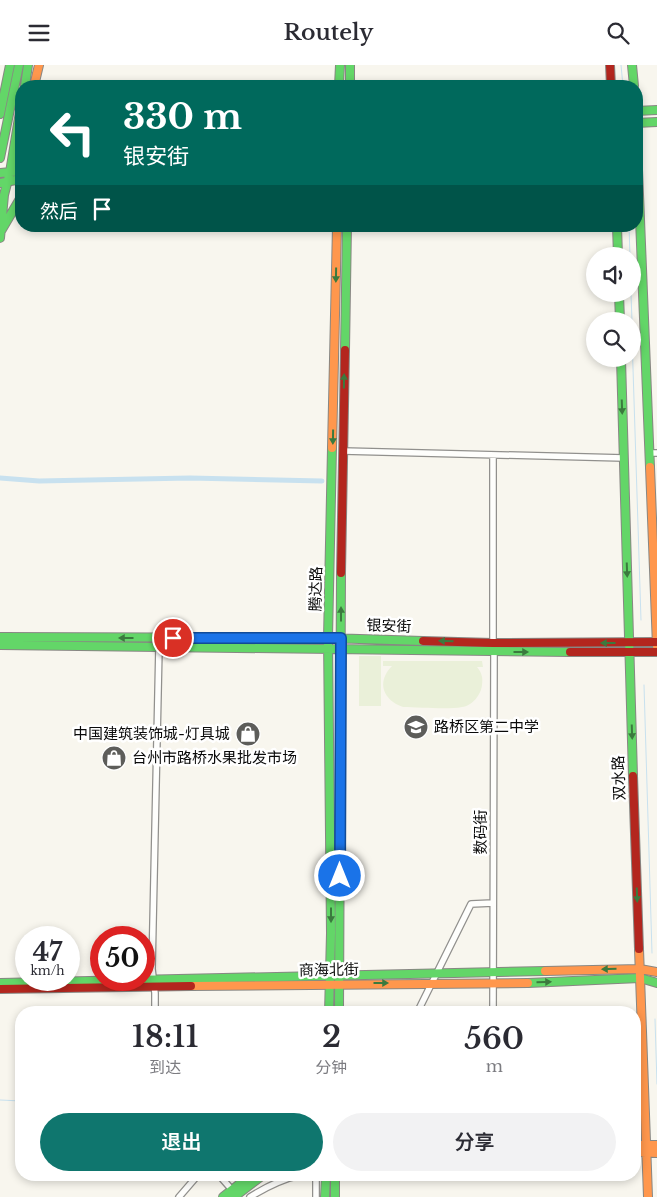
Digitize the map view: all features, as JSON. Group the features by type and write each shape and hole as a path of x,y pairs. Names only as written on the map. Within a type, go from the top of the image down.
{"main road":[{"path":"0,114 10,65"},
{"path":"16,80 19,65"},
{"path":"25,80 28,65"},
{"path":"35,80 39,65"},
{"path":"339,80 340,65"},
{"path":"350,65 350,80"},
{"path":"610,65 611,80"},
{"path":"632,65 633,80"},
{"path":"0,158 15,84"},
{"path":"643,110 657,109"},
{"path":"643,122 657,121"},
{"path":"0,137 6,126"},
{"path":"0,238 3,182 10,172 15,144"},
{"path":"0,173 15,172"},
{"path":"0,233 15,205"},
{"name":"腾达路","path":"329,1006 328,638 337,232"},
{"name":"腾达路","path":"339,1006 340,648 347,232"},
{"path":"617,232 618,247"},
{"path":"642,232 653,453 657,651"},
{"name":"双水路","path":"621,367 641,1006"},
{"name":"银安街","path":"0,637 341,638 493,643 657,642"},
{"name":"银安街","path":"0,645 340,648 494,652 657,651"},
{"name":"商海北街","path":"155,984 330,975 640,969 657,972"},
{"name":"商海北街","path":"155,984 493,984 640,978 657,983"},
{"name":"商海北街","path":"0,983 90,984"},
{"name":"商海北街","path":"0,989 90,986"},
{"name":"双水路","path":"641,1006 648,1197"},
{"path":"641,1151 657,1145"},
{"path":"641,1147 657,1153"},
{"path":"235,1195 246,1181"},
{"path":"223,1197 235,1195 255,1181"},
{"path":"325,1197 326,1181"},
{"path":"335,1181 335,1197"}],"street":[{"path":"343,451 624,458"},
{"path":"493,455 493,643"},
{"path":"153,926 158,647"},
{"name":"数码街","path":"493,1006 494,652"},
{"path":"420,1006 471,904 493,903"},
{"path":"154,991 155,1006"},
{"path":"179,1197 193,1181"},
{"path":"224,1181 235,1195"},
{"path":"250,1197 280,1181"},
{"path":"316,1181 316,1197"}],"green space":[{"path":"359,656 381,656 381,706 359,706"},
{"path":"383,661 482,661 483,667 477,667 482,676 480,693 469,705 456,708 403,707 391,700 384,690 384,678 392,666 383,666"}],"waterway":[{"path":"621,65 622,80"},
{"path":"629,232 630,247"},
{"path":"631,302 632,312"},
{"path":"633,367 641,620"},
{"path":"0,478 39,481 190,478 322,481"},
{"path":"644,685 652,953"},
{"path":"655,1019 657,1084"},
{"path":"0,1100 15,1101"}],"traffic: fast":[{"path":"0,114 10,65"},
{"path":"16,80 19,65"},
{"path":"26,80 28,65"},
{"path":"339,80 340,65"},
{"path":"350,65 350,80"},
{"path":"632,65 633,80"},
{"path":"0,158 15,85"},
{"path":"643,111 657,110"},
{"path":"643,123 657,122"},
{"path":"0,238 4,195 15,142"},
{"path":"0,173 15,172"},
{"path":"0,183 15,180"},
{"path":"1,231 15,207"},
{"path":"345,350 347,232"},
{"path":"617,232 618,247"},
{"path":"641,232 650,467"},
{"path":"619,302 620,312"},
{"path":"621,367 633,776"},
{"path":"329,1006 331,933 328,638 332,448"},
{"path":"339,1006 341,573"},
{"path":"0,637 328,638 423,641"},
{"path":"0,645 570,652"},
{"path":"0,983 545,971"},
{"path":"528,983 640,978 657,983"},
{"path":"223,1197 243,1181"},
{"path":"234,1197 255,1181"},
{"path":"325,1197 326,1181"},
{"path":"335,1181 335,1197"}],"traffic: slow":[{"path":"35,80 39,65"},
{"path":"332,448 337,232"},
{"path":"650,467 657,646"},
{"path":"639,949 648,1197"},
{"path":"545,971 640,969 657,972"},
{"path":"191,986 528,983"},
{"path":"641,1145 657,1145"},
{"path":"641,1152 657,1153"}],"traffic: jam":[{"path":"610,65 611,80"},
{"path":"341,573 345,350"},
{"path":"423,641 493,643 657,642"},
{"path":"570,652 657,652"},
{"path":"633,776 639,949"},
{"path":"0,989 191,986"}],"place":[{"name":"路桥区第二中学","path":"416,727"},
{"name":"中国建筑装饰城-灯具城","path":"248,734"},
{"name":"台州市路桥水果批发市场","path":"114,758"}],"route":[{"path":"173,638 341,638 340,876"}]}
